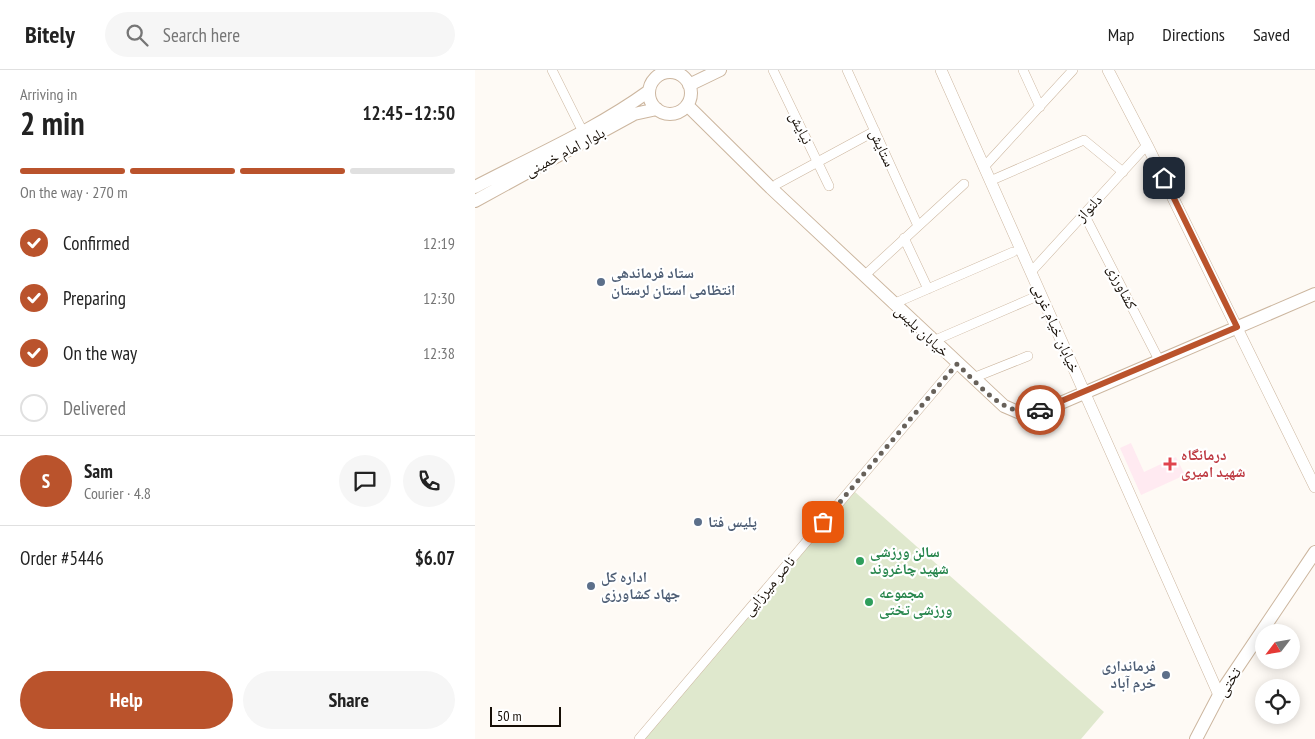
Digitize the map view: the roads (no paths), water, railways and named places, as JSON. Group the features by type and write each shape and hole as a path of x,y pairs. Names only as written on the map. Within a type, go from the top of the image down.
{"main road":[{"path":"689,85 720,70"},
{"path":"674,72 686,79 689,85 691,92 687,105 676,113 663,113 657,109 649,98 651,74 674,72"},
{"name":"بلوار امام خمینی","path":"475,186 583,132 630,105 649,91"},
{"name":"خیابان پلیس","path":"687,105 771,188 957,364 1004,406 1018,412 1034,412 1049,408 1315,294"},
{"name":"بلوار امام خمینی","path":"475,201 634,114 657,109"},
{"name":"تختی","path":"1196,739 1219,695 1315,552"}],"street":[{"path":"552,70 583,132"},
{"name":"نیایش","path":"773,70 829,186"},
{"name":"ستایش","path":"847,70 918,226"},
{"name":"خیابان خیام غربی","path":"941,70 1219,695"},
{"path":"1023,70 1040,107"},
{"path":"984,167 1073,70"},
{"path":"1108,70 1147,145 1315,487"},
{"path":"777,184 875,131"},
{"path":"990,181 1084,140 1123,172"},
{"name":"دلنواز","path":"1031,272 1147,145"},
{"path":"863,276 964,184"},
{"name":"کشاورزی","path":"1084,214 1159,360"},
{"path":"904,238 928,288"},
{"path":"893,304 1013,252"},
{"path":"933,341 1035,297"},
{"path":"973,378 1028,356"},
{"name":"ناصر میرزایی","path":"639,739 957,364"}],"place":[{"name":"ستاد فرماندهی انتظامی استان لرستان","path":"601,282"},
{"name":"درمانگاه شهید امیری","path":"1170,464"},
{"name":"پلیس فتا","path":"698,522"},
{"name":"سالن ورزشی شهید چاغروند","path":"860,561"},
{"name":"اداره کل جهاد کشاورزی","path":"591,586"},
{"name":"مجموعه ورزشی تختی","path":"869,602"},
{"name":"فرمانداری خرم آباد","path":"1166,675"}]}
